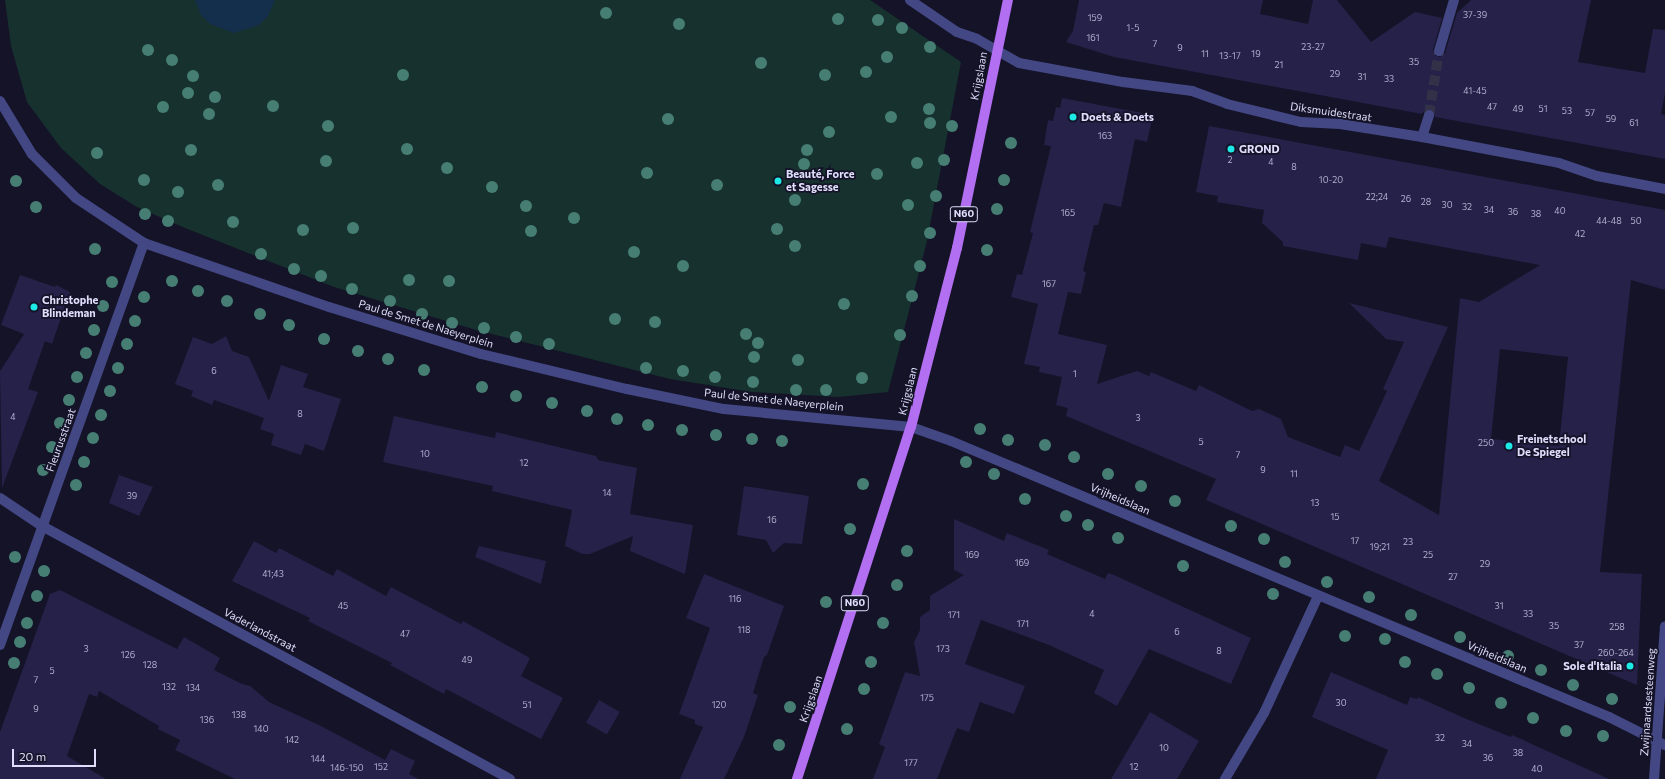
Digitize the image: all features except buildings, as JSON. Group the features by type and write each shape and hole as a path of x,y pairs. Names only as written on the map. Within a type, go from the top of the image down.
{"main road":[{"name":"Krijgslaan","path":"797,779 911,427 957,248 996,51 1008,0"}],"street":[{"path":"910,0 957,32 976,39 996,51"},
{"path":"1440,50 1454,0"},
{"name":"Diksmuidestraat","path":"996,51 1018,63 1123,82 1192,91 1227,104 1301,122 1340,124 1422,137 1559,163 1597,176 1665,189"},
{"name":"Paul de Smet de Naeyerplein","path":"0,101 32,154 76,198 144,243 328,307 474,352 604,384 724,409 911,427"},
{"path":"1422,137 1429,115"},
{"name":"Fleurusstraat","path":"0,644 144,243"},
{"name":"Vrijheidslaan","path":"911,427 951,441 1621,722 1662,743"},
{"name":"Vaderlandstraat","path":"0,498 42,526 510,779"},
{"path":"1225,779 1264,713 1318,596"},
{"name":"Zwijnaardsesteenweg","path":"1654,779 1662,743 1665,626"}],"green space":[{"path":"5,0 870,0 961,62 927,241 888,392 838,397 752,392 670,379 476,330 334,287 185,228 137,207 100,184 61,148 27,102 11,46"}],"water":[{"path":"195,0 275,0 268,16 259,25 234,33 210,24 201,15"}],"tunnel":[{"path":"1429,115 1439,51"}],"place":[{"name":"Doets & Doets","path":"1073,117"},
{"name":"GROND","path":"1231,149"},
{"name":"Beauté, Force et Sagesse","path":"778,181"},
{"name":"Christophe Blindeman","path":"34,307"},
{"name":"Freinetschool De Spiegel","path":"1509,446"},
{"name":"Sole d'Italia","path":"1630,666"}]}
